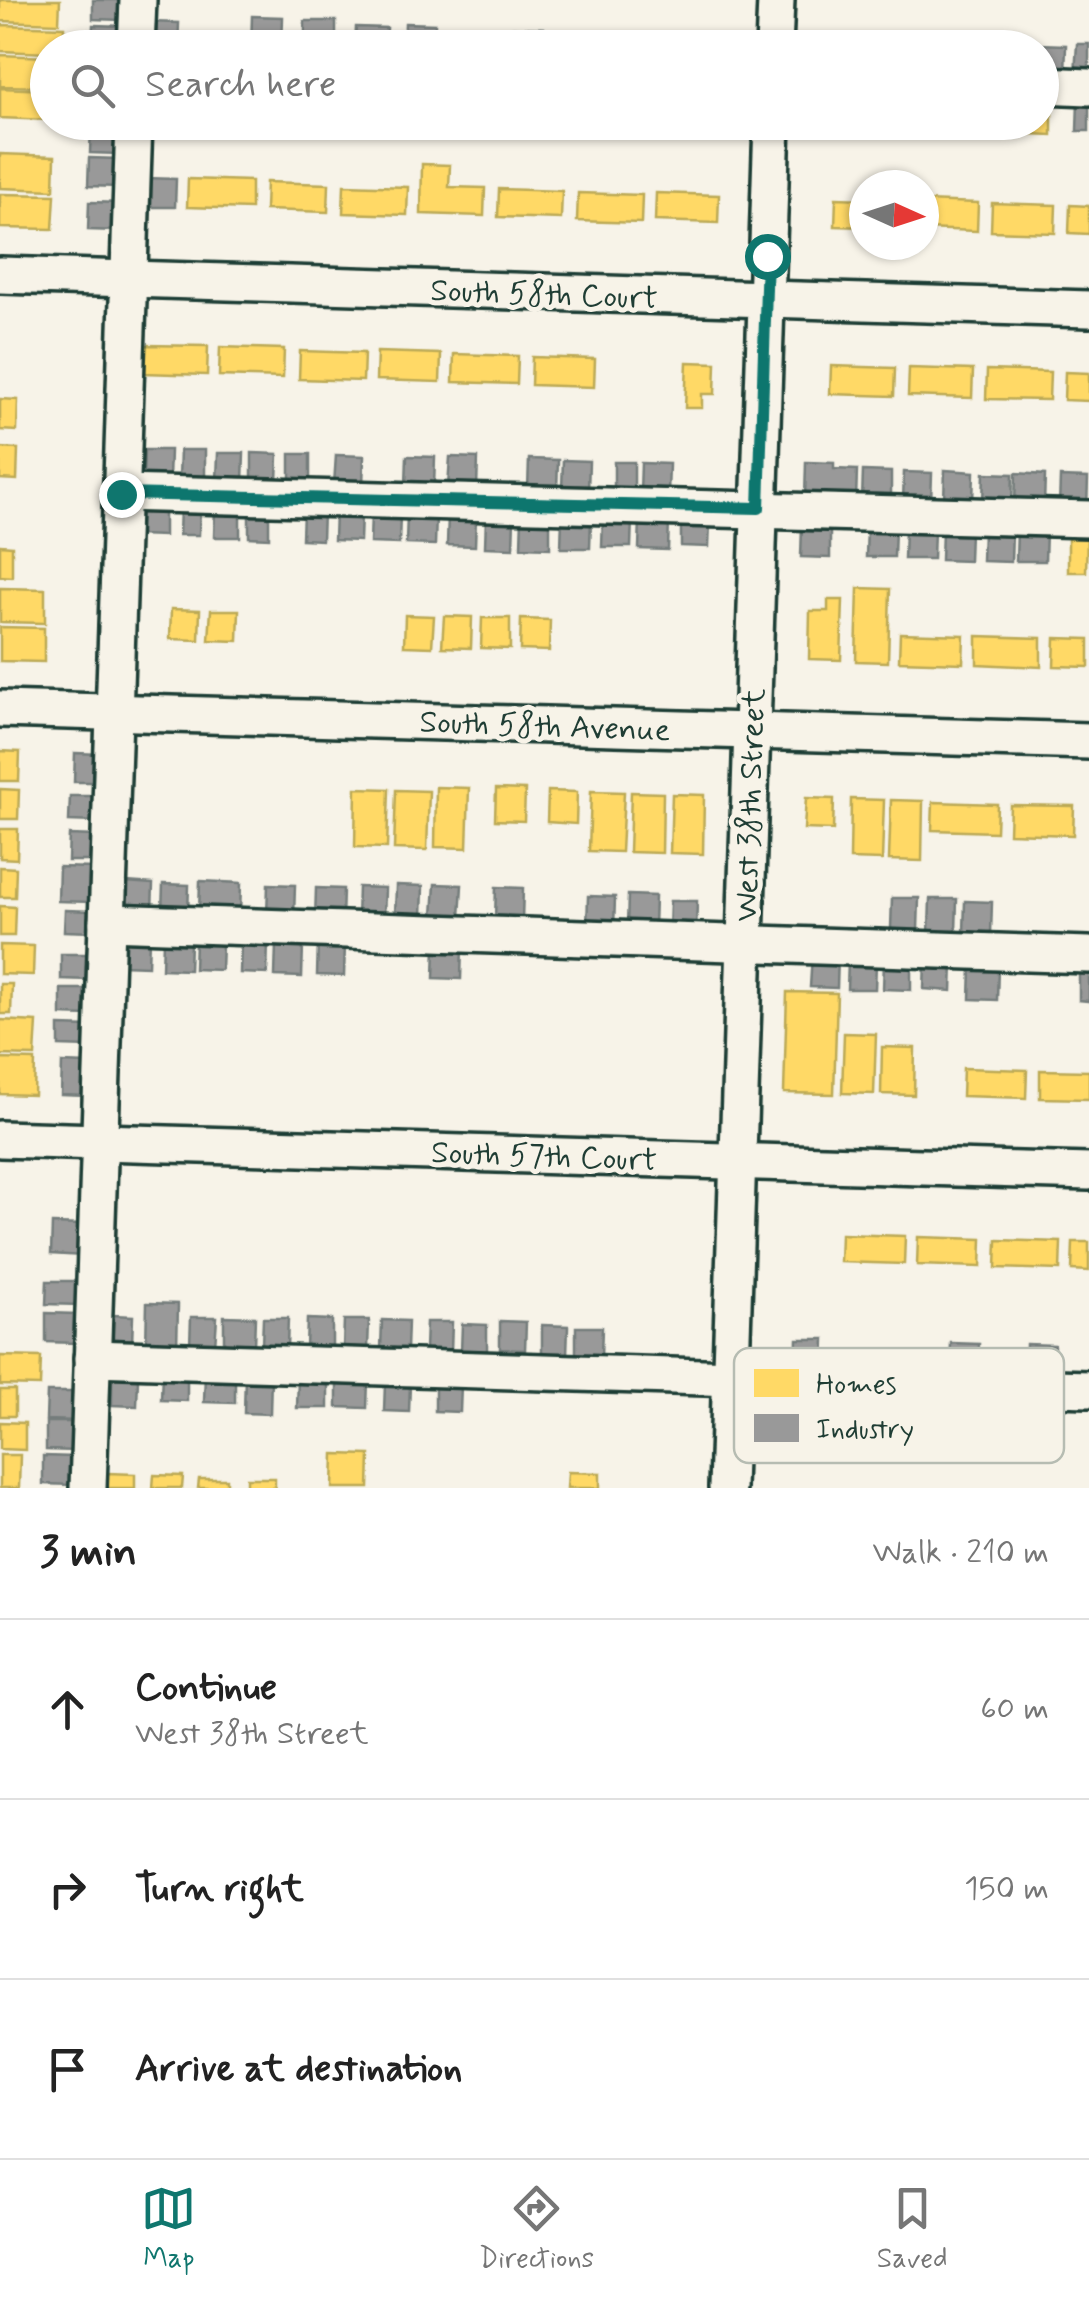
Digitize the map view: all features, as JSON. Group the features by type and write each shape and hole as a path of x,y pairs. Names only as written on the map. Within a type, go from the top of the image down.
{"street":[{"path":"137,30 138,0"},
{"path":"775,30 776,0"},
{"path":"1059,86 1089,87"},
{"path":"88,1488 133,140"},
{"name":"West 38th Street","path":"727,1488 771,140"},
{"name":"South 58th Court","path":"0,276 1089,309"},
{"path":"121,494 1089,519"},
{"name":"South 58th Avenue","path":"0,709 1089,741"},
{"path":"106,922 1089,954"},
{"name":"South 57th Court","path":"0,1138 1089,1172"},
{"path":"92,1358 734,1378"},
{"path":"1064,1388 1089,1389"}],"building: Homes":[{"path":"0,0 60,0 59,23 0,21"},
{"path":"0,25 64,27 30,30 30,52 0,51"},
{"path":"0,55 30,56 30,87 0,86"},
{"path":"0,88 30,89 30,119 0,118"},
{"path":"0,154 55,156 54,190 0,188"},
{"path":"422,164 450,165 449,187 485,188 484,216 421,214"},
{"path":"188,179 251,181 251,209 187,207"},
{"path":"266,182 329,184 328,212 265,210"},
{"path":"344,185 408,187 407,215 343,213"},
{"path":"499,189 562,191 561,219 498,217"},
{"path":"578,193 642,195 641,223 577,221"},
{"path":"656,193 719,195 718,223 655,221"},
{"path":"0,194 55,195 53,229 0,228"},
{"path":"836,198 849,198 849,226 835,226"},
{"path":"939,202 978,203 977,231 939,230"},
{"path":"992,203 1056,205 1055,233 991,231"},
{"path":"1070,205 1089,206 1089,234 1069,233"},
{"path":"144,345 208,346 207,375 143,373"},
{"path":"220,347 284,349 283,378 219,376"},
{"path":"300,351 364,353 363,381 299,379"},
{"path":"377,352 441,354 440,382 376,380"},
{"path":"454,354 518,356 517,384 453,382"},
{"path":"532,357 595,359 594,387 531,385"},
{"path":"687,362 716,363 715,394 702,394 702,408 685,408"},
{"path":"831,366 895,368 894,396 830,394"},
{"path":"909,368 973,370 972,398 908,396"},
{"path":"987,370 1050,372 1049,400 986,399"},
{"path":"1065,372 1089,373 1089,401 1064,400"},
{"path":"0,399 18,400 17,431 0,430"},
{"path":"0,448 18,449 17,480 0,479"},
{"path":"1068,534 1087,535 1086,572 1068,572"},
{"path":"0,545 12,546 12,577 0,576"},
{"path":"0,588 45,589 45,623 0,622"},
{"path":"858,588 890,589 888,662 856,661"},
{"path":"828,600 843,600 841,660 809,659 810,611 828,611"},
{"path":"171,609 200,610 199,640 170,639"},
{"path":"211,610 239,610 238,641 209,640"},
{"path":"405,615 434,616 432,647 404,646"},
{"path":"444,616 472,617 471,648 442,647"},
{"path":"482,618 510,618 510,649 481,648"},
{"path":"521,619 550,620 549,651 520,650"},
{"path":"0,627 44,628 44,662 0,661"},
{"path":"900,633 964,635 963,663 899,661"},
{"path":"977,636 1041,638 1041,667 977,664"},
{"path":"1055,638 1089,639 1089,667 1054,666"},
{"path":"0,751 20,752 19,781 0,781"},
{"path":"436,787 469,788 467,848 435,847"},
{"path":"356,788 389,789 387,848 355,847"},
{"path":"0,789 19,790 18,819 0,819"},
{"path":"496,789 525,790 524,821 495,820"},
{"path":"396,790 429,791 427,850 394,849"},
{"path":"548,791 577,792 576,824 547,822"},
{"path":"591,791 624,792 621,852 589,851"},
{"path":"631,792 663,793 662,853 629,852"},
{"path":"672,794 704,795 703,854 670,853"},
{"path":"806,798 834,799 833,830 804,829"},
{"path":"851,799 884,800 882,860 850,859"},
{"path":"891,800 923,801 922,861 889,860"},
{"path":"933,802 997,804 996,832 932,830"},
{"path":"1010,805 1074,806 1073,835 1009,833"},
{"path":"0,829 18,829 17,859 0,858"},
{"path":"0,867 16,868 15,897 0,897"},
{"path":"0,906 15,907 14,936 0,936"},
{"path":"0,945 34,946 33,975 0,974"},
{"path":"0,984 12,984 11,1014 0,1014"},
{"path":"787,992 837,993 834,1094 784,1093"},
{"path":"0,1020 37,1022 35,1056 0,1055"},
{"path":"844,1033 876,1034 874,1094 842,1093"},
{"path":"882,1047 915,1048 914,1095 881,1094"},
{"path":"0,1059 35,1060 34,1095 0,1094"},
{"path":"963,1068 1027,1070 1026,1098 962,1096"},
{"path":"1040,1070 1089,1071 1089,1099 1040,1098"},
{"path":"841,1234 905,1236 904,1264 840,1262"},
{"path":"918,1237 982,1239 981,1267 917,1265"},
{"path":"997,1240 1061,1242 1060,1270 996,1268"},
{"path":"1073,1242 1089,1242 1089,1271 1072,1270"},
{"path":"0,1356 41,1357 40,1386 0,1385"},
{"path":"0,1390 15,1390 15,1416 0,1416"},
{"path":"0,1422 25,1423 25,1450 0,1449"},
{"path":"334,1454 370,1455 369,1488 333,1488"},
{"path":"0,1455 20,1455 19,1488 0,1488"},
{"path":"568,1472 600,1473 600,1488 567,1488"},
{"path":"107,1473 135,1474 135,1488 106,1488"},
{"path":"154,1475 183,1476 182,1488 153,1488"},
{"path":"247,1478 275,1478 275,1488 247,1488"},
{"path":"199,1479 227,1479 227,1488 198,1488"}],"building: Industry":[{"path":"93,0 124,0 123,20 93,19"},
{"path":"252,16 283,17 283,30 252,30"},
{"path":"305,21 336,21 336,30 305,30"},
{"path":"149,22 179,23 179,30 149,30"},
{"path":"405,23 435,24 435,30 405,30"},
{"path":"93,25 123,26 123,30 93,30"},
{"path":"356,27 387,28 387,30"},
{"path":"513,27 544,28 544,30"},
{"path":"1077,44 1089,44 1089,74 1075,74"},
{"path":"1059,45 1066,45 1065,75 1059,75"},
{"path":"1078,101 1089,101 1089,131 1077,131"},
{"path":"90,140 120,140 120,154 90,153"},
{"path":"89,158 120,159 119,187 88,186"},
{"path":"146,178 176,179 175,207 145,207"},
{"path":"89,202 120,203 119,231 88,230"},
{"path":"144,450 170,450 169,479 143,478"},
{"path":"180,450 205,450 205,479 179,478"},
{"path":"218,453 244,453 243,482 217,481"},
{"path":"252,453 278,454 277,482 252,482"},
{"path":"290,454 310,454 310,482 290,482"},
{"path":"336,455 364,456 363,486 334,485"},
{"path":"407,456 435,457 434,487 406,486"},
{"path":"450,457 478,458 477,488 448,487"},
{"path":"529,459 558,460 557,490 528,489"},
{"path":"563,460 589,461 588,491 562,490"},
{"path":"614,462 634,462 634,490 614,490"},
{"path":"806,462 834,463 834,469 857,470 856,500 805,498"},
{"path":"641,463 669,464 668,494 640,493"},
{"path":"945,470 974,472 973,502 944,500"},
{"path":"863,471 891,472 891,502 862,501"},
{"path":"904,472 932,473 931,503 903,502"},
{"path":"984,473 1013,474 1012,504 983,503"},
{"path":"1016,473 1045,475 1044,505 1015,504"},
{"path":"1060,477 1088,478 1087,508 1059,507"},
{"path":"139,506 164,507 164,536 138,535"},
{"path":"180,507 200,507 199,535 179,535"},
{"path":"215,508 240,509 240,537 214,537"},
{"path":"249,509 269,509 269,538 249,537"},
{"path":"303,511 323,511 322,540 302,539"},
{"path":"335,512 361,513 360,541 334,540"},
{"path":"371,513 400,514 399,544 370,543"},
{"path":"407,514 436,515 435,545 406,544"},
{"path":"448,515 476,516 475,546 447,545"},
{"path":"486,517 514,518 513,548 485,547"},
{"path":"522,517 550,518 550,548 521,547"},
{"path":"603,517 632,517 631,547 602,547"},
{"path":"562,518 591,518 590,548 561,548"},
{"path":"640,519 669,520 668,550 639,549"},
{"path":"681,521 710,522 709,547 681,546"},
{"path":"802,527 830,527 830,558 801,557"},
{"path":"867,527 895,527 894,557 866,557"},
{"path":"905,529 934,529 933,559 904,559"},
{"path":"942,530 970,531 969,561 941,560"},
{"path":"983,531 1012,531 1011,562 982,561"},
{"path":"1017,531 1046,531 1045,561 1016,561"},
{"path":"75,753 100,754 100,782 74,782"},
{"path":"70,796 95,796 95,822 69,821"},
{"path":"69,835 95,836 94,861 68,861"},
{"path":"59,867 93,868 92,902 58,901"},
{"path":"200,881 241,883 240,915 199,914"},
{"path":"126,882 153,884 152,911 125,910"},
{"path":"163,884 189,885 188,913 162,912"},
{"path":"268,884 295,885 294,917 267,916"},
{"path":"435,884 462,885 460,917 433,916"},
{"path":"396,885 423,886 422,917 395,917"},
{"path":"358,887 385,888 384,920 357,919"},
{"path":"496,887 523,888 522,920 495,919"},
{"path":"316,888 343,889 342,921 315,920"},
{"path":"628,895 655,896 654,928 627,927"},
{"path":"588,896 615,897 614,929 587,928"},
{"path":"892,898 919,898 918,930 891,929"},
{"path":"930,899 957,899 956,932 929,931"},
{"path":"670,901 697,901 696,933 669,933"},
{"path":"965,901 992,902 991,934 964,933"},
{"path":"65,910 93,911 92,932 64,931"},
{"path":"122,938 149,939 148,966 121,965"},
{"path":"163,941 190,942 189,970 162,969"},
{"path":"241,941 268,942 267,974 240,973"},
{"path":"195,942 222,943 221,970 194,969"},
{"path":"318,942 345,944 344,976 317,975"},
{"path":"276,944 303,945 302,977 275,976"},
{"path":"435,946 462,946 461,979 434,978"},
{"path":"61,954 90,954 89,980 61,979"},
{"path":"812,955 838,956 837,988 810,987"},
{"path":"848,961 876,963 875,989 847,989"},
{"path":"884,962 911,963 911,990 883,989"},
{"path":"925,962 953,963 952,991 924,989"},
{"path":"971,967 998,967 997,1000 970,999"},
{"path":"1079,968 1089,969 1089,1001 1079,1000"},
{"path":"61,989 90,989 89,1016 61,1015"},
{"path":"59,1026 90,1027 89,1047 59,1046"},
{"path":"62,1063 88,1064 87,1096 61,1095"},
{"path":"52,1224 84,1225 83,1256 51,1254"},
{"path":"47,1281 81,1281 80,1305 46,1304"},
{"path":"147,1303 178,1304 177,1348 146,1347"},
{"path":"46,1313 77,1314 76,1343 46,1342"},
{"path":"112,1315 133,1316 132,1344 111,1343"},
{"path":"224,1316 255,1317 254,1346 224,1345"},
{"path":"191,1317 217,1317 215,1346 190,1345"},
{"path":"263,1318 288,1318 287,1347 262,1346"},
{"path":"307,1319 332,1320 332,1348 306,1348"},
{"path":"344,1320 369,1320 368,1349 343,1348"},
{"path":"382,1320 408,1321 407,1350 381,1349"},
{"path":"500,1321 526,1322 525,1350 500,1349"},
{"path":"426,1322 452,1322 451,1351 425,1350"},
{"path":"462,1324 487,1325 487,1353 461,1352"},
{"path":"542,1325 568,1326 567,1355 542,1354"},
{"path":"576,1327 602,1327 601,1356 576,1355"},
{"path":"797,1339 825,1339 825,1348 797,1348"},
{"path":"951,1343 979,1344 979,1348 951,1348"},
{"path":"1026,1344 1054,1345 1054,1348 1026,1348"},
{"path":"162,1372 187,1373 187,1401 161,1400"},
{"path":"205,1373 235,1374 235,1403 204,1402"},
{"path":"245,1376 271,1377 270,1414 244,1413"},
{"path":"112,1377 138,1377 137,1406 112,1405"},
{"path":"298,1379 328,1380 328,1408 297,1408"},
{"path":"337,1379 368,1380 367,1408 337,1407"},
{"path":"385,1383 410,1384 409,1412 384,1411"},
{"path":"435,1383 461,1384 460,1412 435,1411"},
{"path":"47,1392 78,1392 78,1421 46,1420"},
{"path":"46,1422 77,1422 76,1451 46,1450"},
{"path":"43,1456 74,1457 73,1485 43,1484"}],"route":[{"path":"121,494 759,508 767,256"}]}
